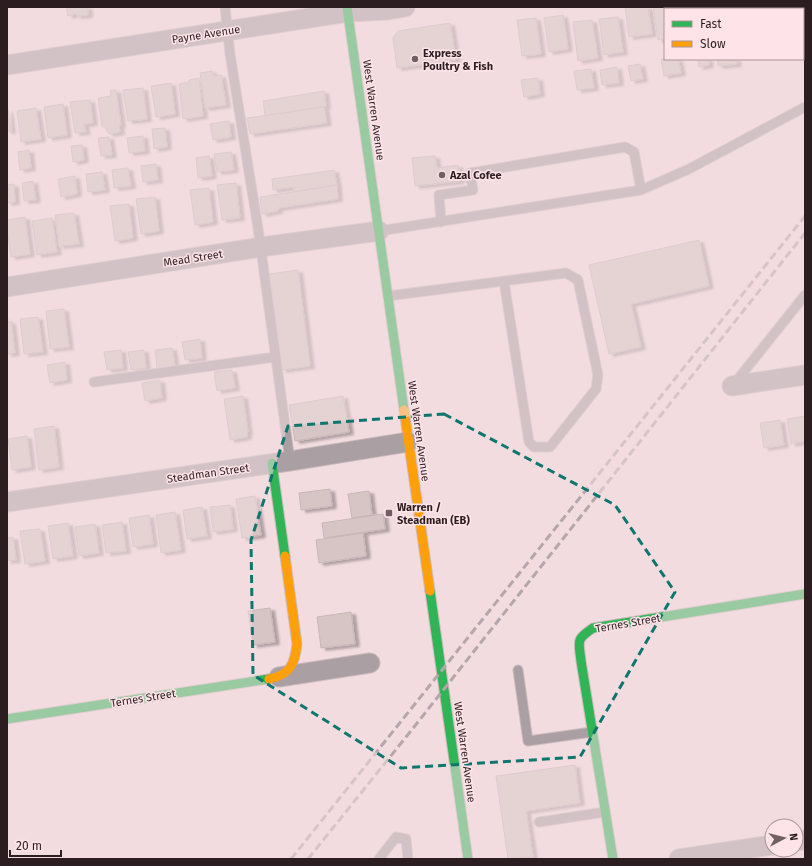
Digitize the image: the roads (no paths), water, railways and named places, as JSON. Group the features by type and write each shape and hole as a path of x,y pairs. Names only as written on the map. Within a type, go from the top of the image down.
{"street":[{"name":"Payne Avenue","path":"7,65 228,31 347,9 388,10 405,7"},
{"name":"West Warren Avenue","path":"347,9 468,859"},
{"name":"Mead Street","path":"7,287 379,230"},
{"path":"732,386 805,375"},
{"name":"Steadman Street","path":"7,502 408,442"},
{"path":"279,677 289,670 296,658 297,644 281,462"},
{"name":"Ternes Street","path":"613,859 581,661 579,640 582,635 593,628 805,594"},
{"name":"Ternes Street","path":"7,719 370,663"},
{"path":"679,859 764,846"}],"lane":[{"path":"225,7 261,247 275,357 281,462"},
{"path":"379,230 441,222 641,190 689,170 805,107"},
{"path":"441,222 438,195 473,190 470,173 625,146 634,152 641,190"},
{"path":"388,296 504,281 566,273 578,280 598,375 596,389 550,447 534,447 529,442 504,281"},
{"path":"732,386 805,295"},
{"path":"94,382 275,357"},
{"path":"518,670 528,741 592,732"},
{"path":"539,822 605,812"},
{"path":"379,859 396,837 406,839 408,859"}],"railway":[{"path":"291,859 805,216"},
{"path":"308,859 805,233"}],"place":[{"name":"Express Poultry & Fish","path":"415,59"},
{"name":"Azal Cofee","path":"442,175"},
{"name":"Warren / Steadman (EB)","path":"389,513"}]}
